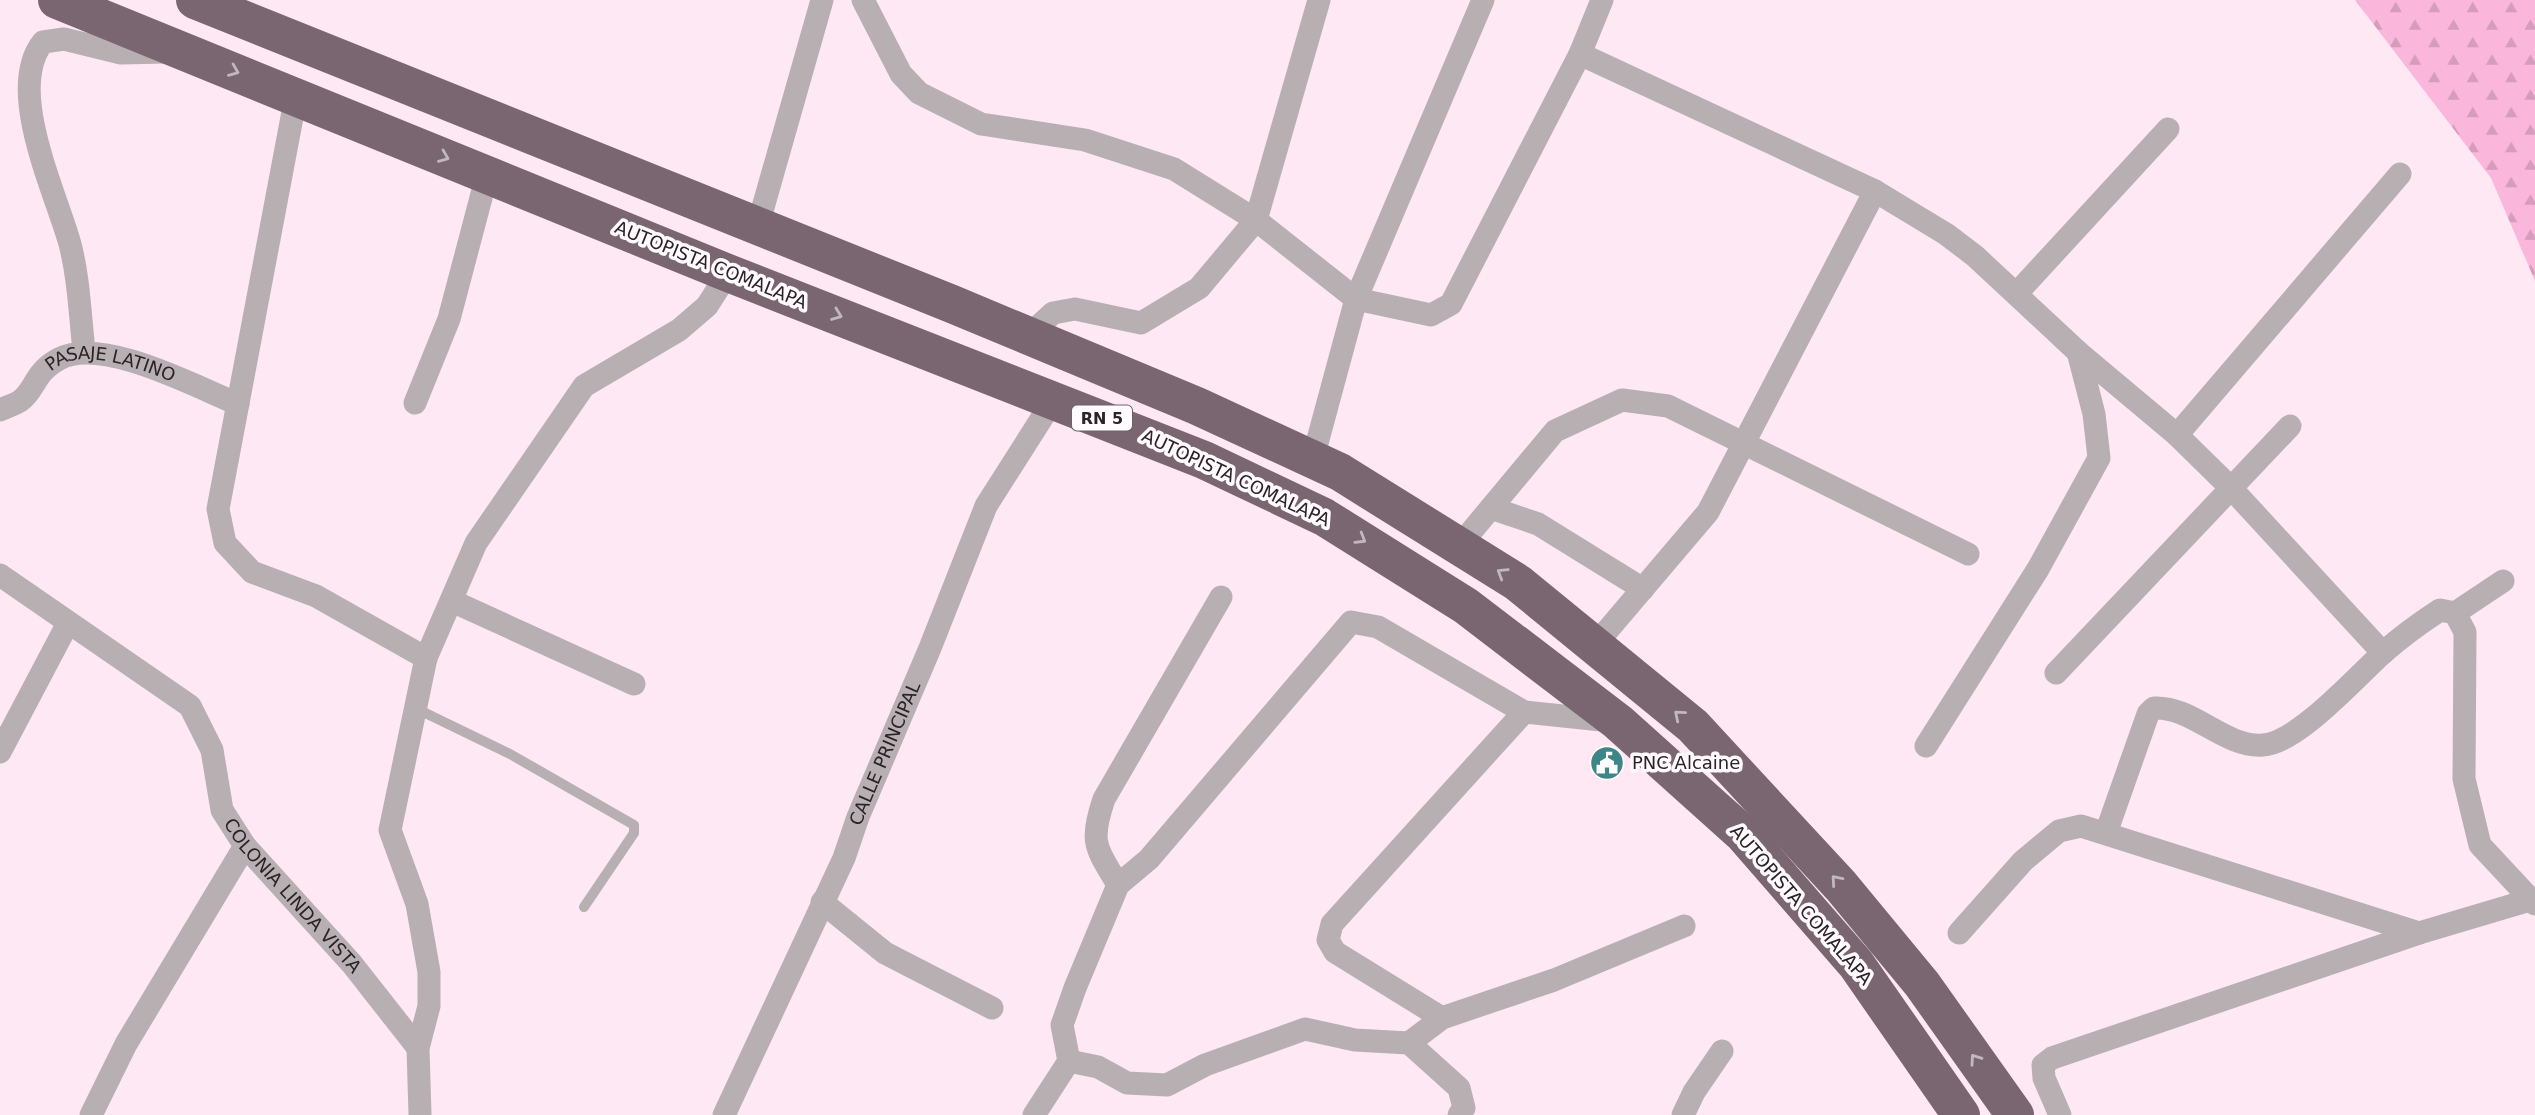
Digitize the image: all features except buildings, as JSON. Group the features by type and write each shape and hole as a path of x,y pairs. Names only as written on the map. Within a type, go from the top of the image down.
{"highway":[{"name":"AUTOPISTA COMALAPA","path":"57,0 728,273 1204,460 1324,517 1466,606 1618,722 1743,834 1847,954 1937,1076 1961,1115"},
{"name":"RN 5","path":"195,0 758,225 1196,405 1312,458 1460,545 1518,583 1693,726 1777,814 1922,984 2015,1115"}],"street":[{"path":"758,225 822,0"},
{"path":"863,0 901,74 919,93 981,124 1085,140 1174,169 1256,220 1356,299 1431,315 1451,304 1580,54 1602,0"},
{"path":"1028,336 1053,313 1075,309 1142,323 1199,288 1256,220 1319,0"},
{"path":"1312,458 1356,299 1483,0"},
{"path":"84,351 78,281 32,116 29,70 33,54 43,42 64,39 121,53 183,51"},
{"path":"1580,54 1875,191 1946,234 2017,293 2078,352 2178,435 2231,488 2383,653"},
{"path":"296,96 218,509 225,543 252,572 316,596 426,657"},
{"path":"2017,293 2168,129"},
{"path":"415,402 449,319 486,174"},
{"path":"2178,435 2400,174"},
{"path":"1595,645 1708,512 1742,442 1875,191"},
{"path":"420,1115 418,1048 429,1006 429,972 417,904 390,830 426,657 453,601 476,543 584,386 678,330 707,306 728,273"},
{"name":"PASAJE LATINO","path":"0,410 21,401 41,370 62,357 84,351 130,361 238,404"},
{"path":"1926,746 2038,569 2099,458 2094,414 2078,352"},
{"name":"CALLE PRINCIPAL","path":"724,1115 844,858 858,817 930,648 986,506 1054,399"},
{"path":"1460,545 1555,431 1622,400 1668,406 1968,554"},
{"path":"2056,673 2290,426"},
{"path":"1491,508 1538,524 1643,589"},
{"name":"COLONIA LINDA VISTA","path":"0,575 190,706 212,750 222,810 245,846 352,964 418,1048"},
{"path":"2106,833 2148,713 2154,708 2179,713 2242,742 2263,745 2280,741 2319,713 2383,653 2440,610 2455,613 2503,581"},
{"path":"1118,885 1096,845 1095,825 1104,799 1221,597"},
{"path":"453,601 634,684"},
{"path":"2060,1115 2044,1078 2043,1065 2052,1058 2419,933 2533,902 2480,845 2464,779 2465,632 2455,613"},
{"path":"1034,1115 1069,1061 1062,1025 1118,885 1150,859 1351,622 1378,627 1524,712 1618,722"},
{"path":"0,752 68,623"},
{"path":"1442,1018 1335,952 1328,940 1332,924 1524,712"},
{"path":"1959,933 2023,861 2059,831 2081,826 2419,933"},
{"path":"90,1115 126,1044 245,846"},
{"path":"822,902 885,953 992,1007"},
{"path":"1409,1043 1442,1018 1553,981 1684,926"},
{"path":"1069,1061 1098,1066 1127,1083 1167,1085 1205,1065 1305,1029 1355,1040 1409,1043 1459,1088 1464,1108 1460,1115"},
{"path":"1683,1115 1693,1092 1722,1051"}],"lane":[{"path":"415,708 510,754 635,825 634,833 584,907"}],"green space":[{"path":"2355,0 2535,0 2535,281 2491,178"}],"place":[{"name":"PNC Alcaine","path":"1607,763"}]}
